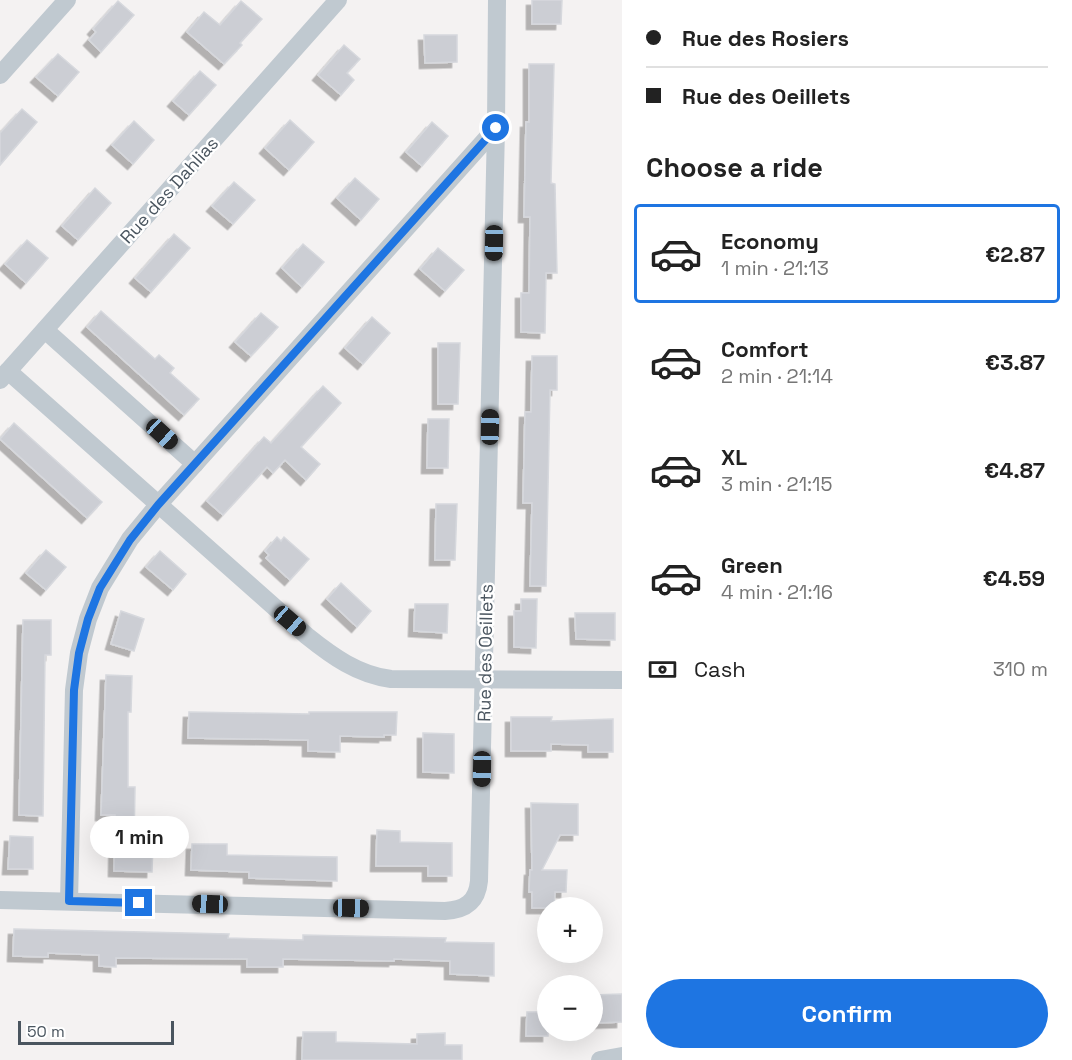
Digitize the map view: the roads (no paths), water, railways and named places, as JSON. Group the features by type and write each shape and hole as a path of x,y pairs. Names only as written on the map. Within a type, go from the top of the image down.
{"street":[{"path":"0,75 67,0"},
{"name":"Rue des Dahlias","path":"4,375 338,0"},
{"name":"Rue des Oeillets","path":"0,900 445,911 467,906 476,897 479,881 484,680 497,0"},
{"path":"69,901 74,690 79,653 88,619 100,588 130,540 158,505 496,128"},
{"path":"45,330 195,464"},
{"path":"4,375 158,505 307,636 346,664 370,675 391,679 622,680"},
{"path":"600,1060 622,1056"}]}
